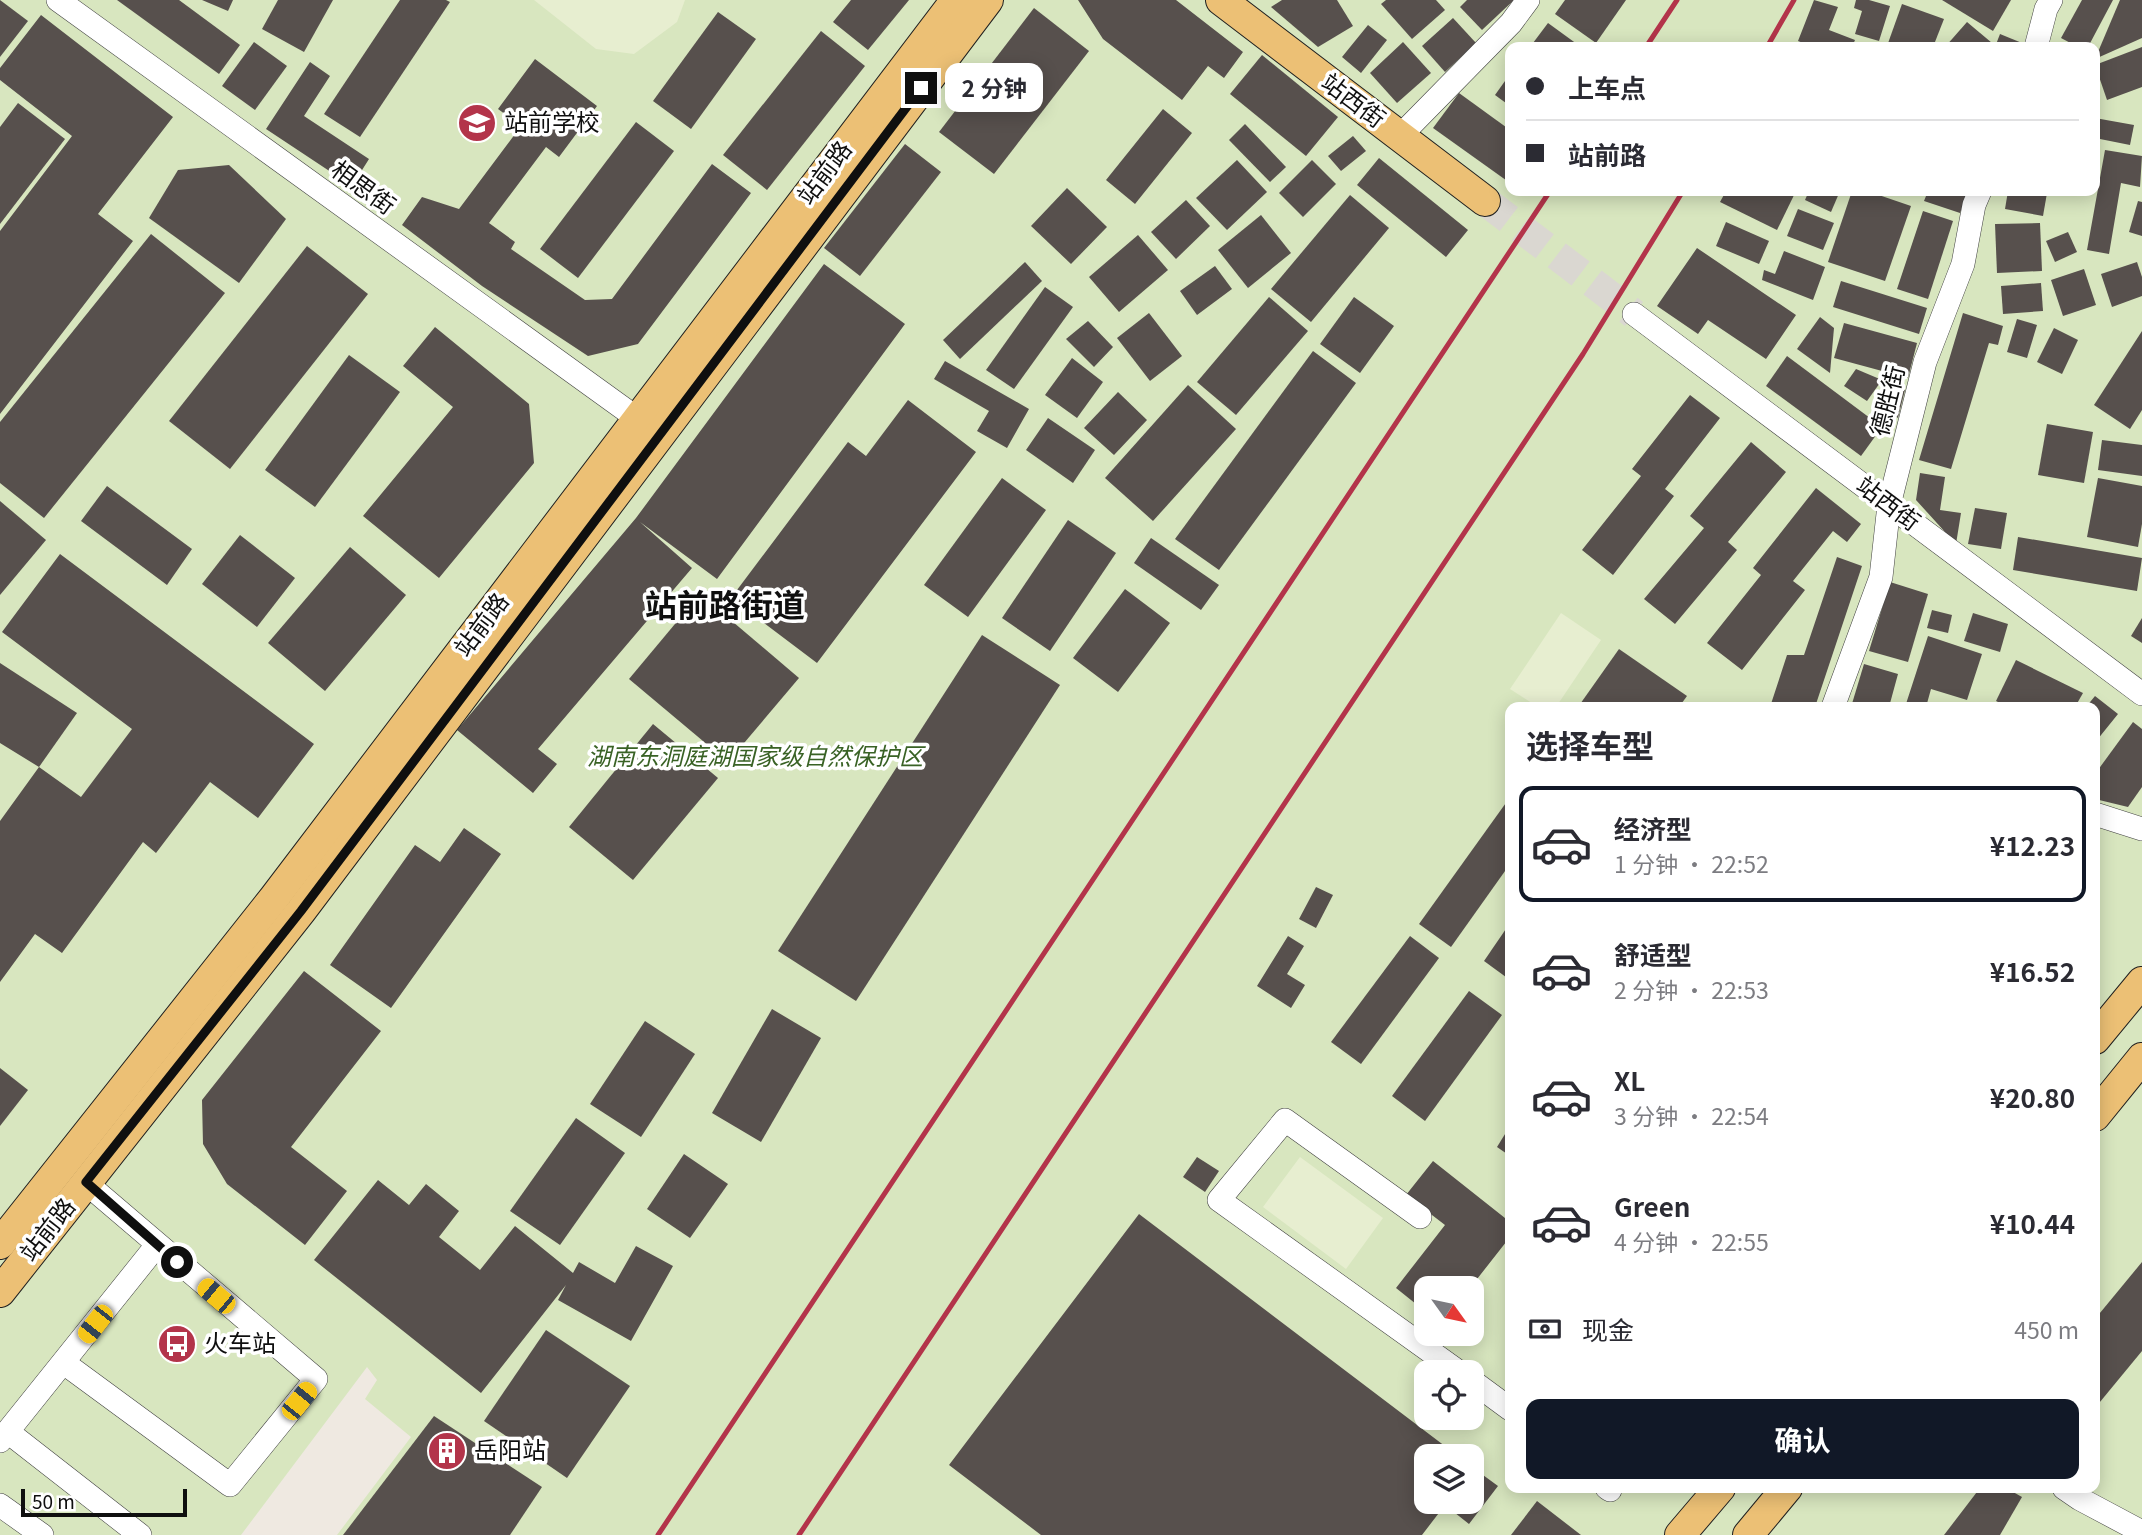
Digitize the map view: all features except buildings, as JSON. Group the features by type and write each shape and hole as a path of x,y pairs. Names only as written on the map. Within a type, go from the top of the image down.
{"main road":[{"name":"站前路","path":"0,1244 275,898 956,0"},
{"name":"站前路","path":"0,1292 301,911 988,0"},
{"name":"站西街","path":"1221,0 1485,201"},
{"path":"2100,1033 2142,982"},
{"path":"2100,1110 2142,1058"},
{"path":"1680,1535 1716,1493"},
{"path":"1748,1535 1783,1493"}],"street":[{"name":"相思街","path":"58,0 638,419"},
{"path":"1400,136 1511,23 1528,0"},
{"path":"2037,42 2051,0"},
{"name":"德胜街","path":"1835,702 1881,577 1889,505 1925,362 1963,264 1978,196"},
{"name":"站西街","path":"1634,314 2142,694"},
{"path":"2100,816 2142,829"},
{"path":"1420,1217 1285,1120 1219,1200 1442,1360"},
{"path":"64,1363 230,1485 316,1380 86,1182"},
{"path":"0,1458 8,1437 157,1245"},
{"path":"1484,1390 1505,1405"},
{"path":"8,1437 140,1535"},
{"path":"2071,1493 2142,1532"},
{"path":"0,1505 42,1535"}],"green space":[{"name":"湖南东洞庭湖国家级自然保护区","path":"0,0 2142,0 2142,1535 0,1535"},
{"path":"534,0 685,0 677,22 634,54 596,49"},
{"path":"1561,613 1601,640 1559,702 1530,702 1510,689"},
{"path":"1300,1157 1383,1218 1346,1269 1263,1207"}],"shaded area":[{"path":"367,1367 377,1380 365,1399 411,1437 337,1535 241,1535"}],"tunnel":[{"path":"1485,201 1634,314"}],"railway":[{"path":"1649,42 1677,0"},
{"path":"1770,42 1794,0"},
{"path":"658,1535 1547,196"},
{"path":"799,1535 1583,354 1680,196"}],"place":[{"name":"站前学校","path":"477,123"},
{"name":"火车站","path":"177,1344"},
{"name":"岳阳站","path":"447,1451"}],"district":[{"name":"站前路街道","path":"725,606"}],"route":[{"path":"177,1262 86,1182 301,911 452,707 921,88"}]}
